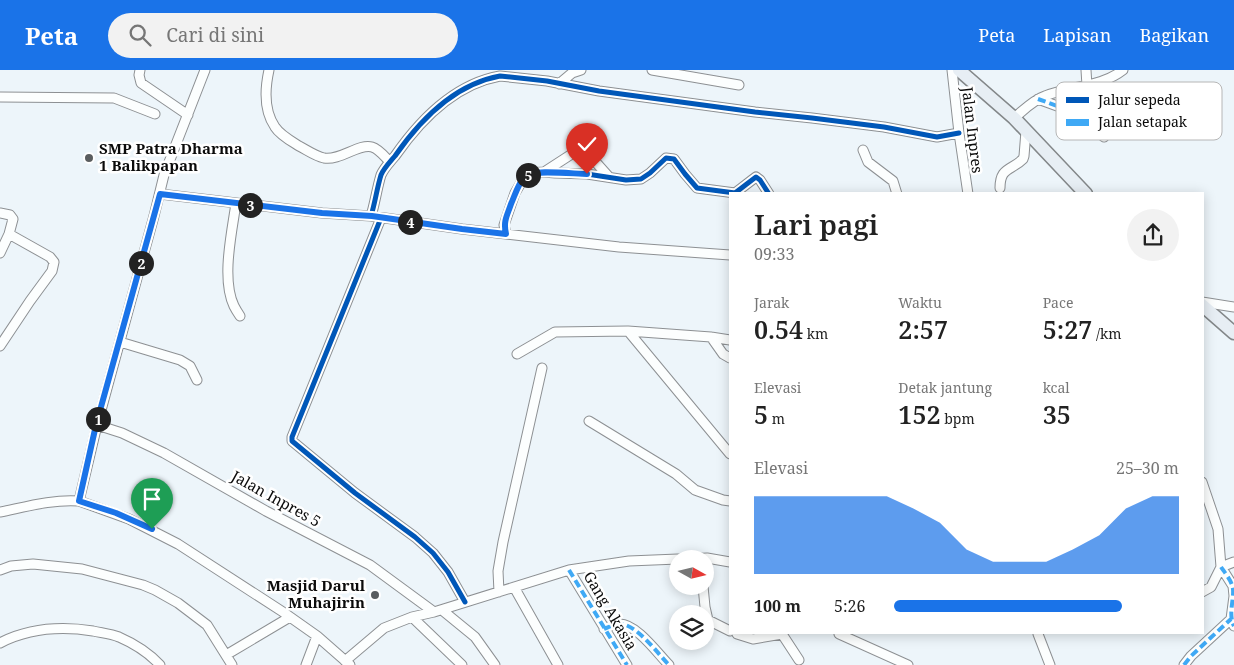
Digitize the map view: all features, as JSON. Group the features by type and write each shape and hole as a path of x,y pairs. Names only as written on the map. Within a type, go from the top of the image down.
{"main road":[{"path":"959,70 1014,118 1084,192"},
{"path":"1204,306 1234,333"}],"street":[{"path":"140,70 141,83 188,115"},
{"path":"79,501 96,425 164,175 205,70"},
{"path":"269,70 268,114 275,128 286,137 313,154 324,158 338,157 356,150 372,147 390,162"},
{"path":"518,78 526,70"},
{"path":"559,84 572,73 581,70"},
{"path":"652,70 739,85"},
{"name":"Jalan Inpres","path":"952,70 968,192"},
{"path":"1100,82 1122,70"},
{"path":"465,602 448,572 433,553 416,537 355,493 292,441 292,436 376,217 382,173 405,142 433,110 464,88 500,76 755,112 884,127 937,137 959,133"},
{"path":"1014,118 1038,99 1056,92"},
{"path":"0,97 114,98 155,114"},
{"path":"1038,99 1056,106"},
{"path":"1000,188 1002,173 1023,159 1026,131"},
{"path":"544,172 582,148 609,177"},
{"path":"863,150 868,162 892,181 896,192"},
{"path":"506,234 504,225 515,193 525,176 529,173 587,174 626,180 641,179 666,158 670,158 674,159 697,188 729,193"},
{"path":"737,192 756,177 768,192"},
{"path":"160,194 322,213 376,217 619,247 729,254"},
{"path":"236,203 228,258 228,277 233,304 240,316"},
{"path":"0,213 10,215 13,219 9,234 0,253"},
{"path":"0,346 52,271 54,264 50,257 9,234"},
{"path":"1204,304 1234,307"},
{"path":"628,331 725,443"},
{"path":"517,354 555,332 628,331 729,340"},
{"path":"711,337 723,354 729,357"},
{"path":"120,342 180,360 190,366 196,380"},
{"path":"499,592 498,571 503,542 542,368"},
{"path":"589,421 676,474 695,490 729,501"},
{"name":"Jalan Inpres 5","path":"96,425 122,433 164,453 266,511 370,564 475,637 495,665"},
{"path":"1184,665 1192,656 1233,623 1233,586 1221,567 1218,529 1204,488"},
{"path":"0,512 72,500 129,518 178,544 244,585 317,636 348,663 384,628 412,617 438,611 569,570 629,561 669,559"},
{"path":"714,559 729,562"},
{"path":"1204,591 1211,587 1221,567 1234,562"},
{"path":"0,570 11,566 33,564 82,568 143,585 163,594 207,625 232,665"},
{"name":"Gang Akasia","path":"569,570 627,665"},
{"path":"514,587 558,665"},
{"path":"704,595 708,620 729,630"},
{"path":"226,655 290,617"},
{"path":"412,617 462,665"},
{"path":"604,629 618,624 628,626 647,640 669,665"},
{"path":"0,643 34,630 82,630 108,634 126,640 141,649 160,665"},
{"path":"737,634 751,639 782,634 799,660"},
{"path":"838,634 908,665"},
{"path":"1038,634 1050,665"},
{"path":"306,665 317,636"}],"marked path":[{"path":"1038,99 1056,106"},
{"path":"1221,567 1232,586 1231,617 1234,626"},
{"path":"569,570 627,665"},
{"path":"1184,665 1191,656 1231,619"},
{"path":"604,629 619,624 632,628 669,665"}],"cycle path":[{"path":"729,192 697,188 674,159 666,158 641,179 626,180 587,174 529,173 525,176 515,193 504,225 506,234 371,216 382,172 427,117 454,95 468,87 500,76 547,81 599,91 755,112 884,127 937,137 959,133"},
{"path":"736,192 756,177 768,192"},
{"path":"381,218 292,441 355,493 415,537 433,553 448,572 465,602"}],"place":[{"name":"SMP Patra Dharma 1 Balikpapan","path":"89,158"},
{"name":"Masjid Darul Muhajirin","path":"375,595"}],"route":[{"path":"152,529 116,513 79,501 96,425 160,194 322,213 372,216 506,234 504,225 515,193 525,176 529,173 587,174"}]}
